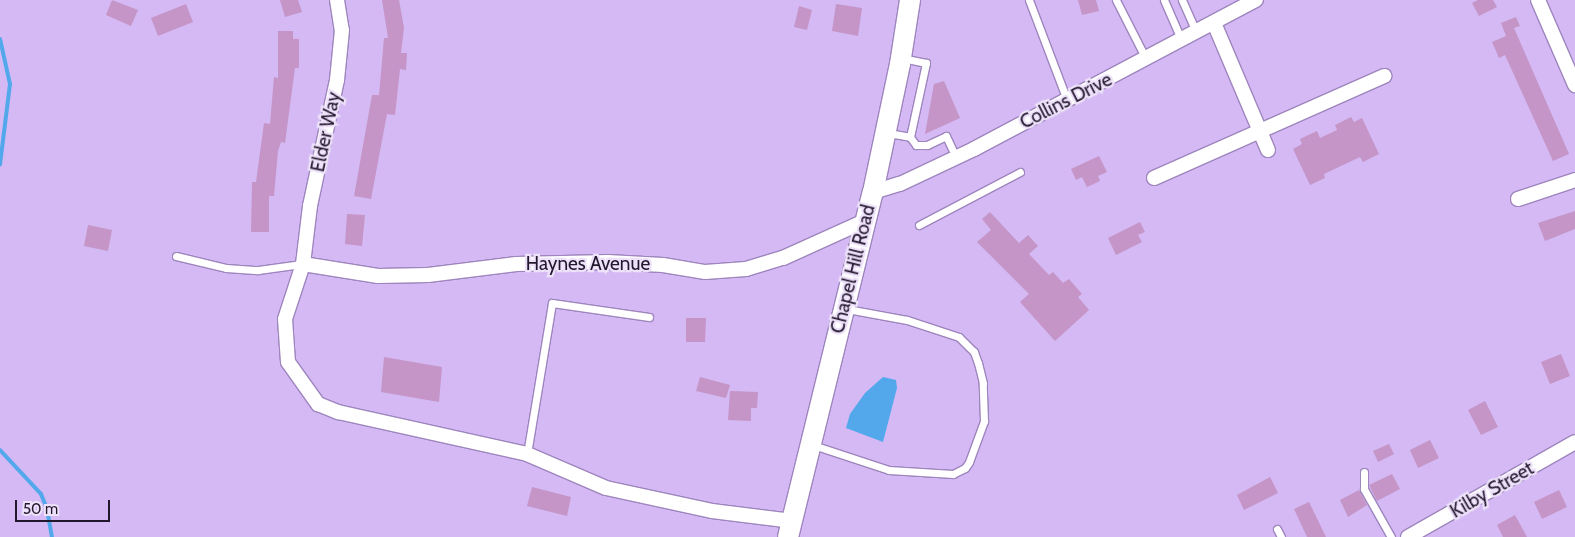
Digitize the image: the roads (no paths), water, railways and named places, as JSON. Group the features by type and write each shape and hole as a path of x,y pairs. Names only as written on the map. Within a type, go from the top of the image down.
{"main road":[{"name":"Chapel Hill Road","path":"790,529 872,192 901,58 910,0"}],"street":[{"name":"Elder Way","path":"337,0 342,30 341,54 310,206 303,264 285,319 288,362 318,404 338,412 527,454 606,488 790,529"},
{"name":"Collins Drive","path":"872,192 900,184 956,157 1256,0"},
{"path":"1538,0 1575,85"},
{"path":"1214,23 1268,150"},
{"path":"1154,178 1384,76"},
{"path":"1518,199 1575,180"},
{"name":"Haynes Avenue","path":"303,264 378,276 428,275 516,264 608,262 663,264 705,272 746,270 783,258 865,221"},
{"name":"Kilby Street","path":"1408,537 1575,442"}],"lane":[{"path":"1029,0 1067,100"},
{"path":"1116,0 1146,59"},
{"path":"1164,0 1182,39"},
{"path":"1182,0 1196,32"},
{"path":"901,58 926,63 910,137"},
{"path":"885,133 910,137 916,145 926,145 946,136 956,157"},
{"path":"919,225 1020,172"},
{"path":"176,256 226,268 258,270 303,264"},
{"path":"527,454 552,303 649,317"},
{"path":"810,444 889,470 953,474 965,468 984,421 983,383 978,363 974,352 959,337 907,320 844,308"},
{"path":"1364,472 1364,489 1391,537"},
{"path":"1277,529 1281,537"}],"water":[{"path":"883,377 896,380 897,388 883,442 846,428 850,414 865,393"}],"waterway":[{"path":"0,39 10,84 0,164"},
{"path":"0,450 41,494 47,509 52,537"}]}
